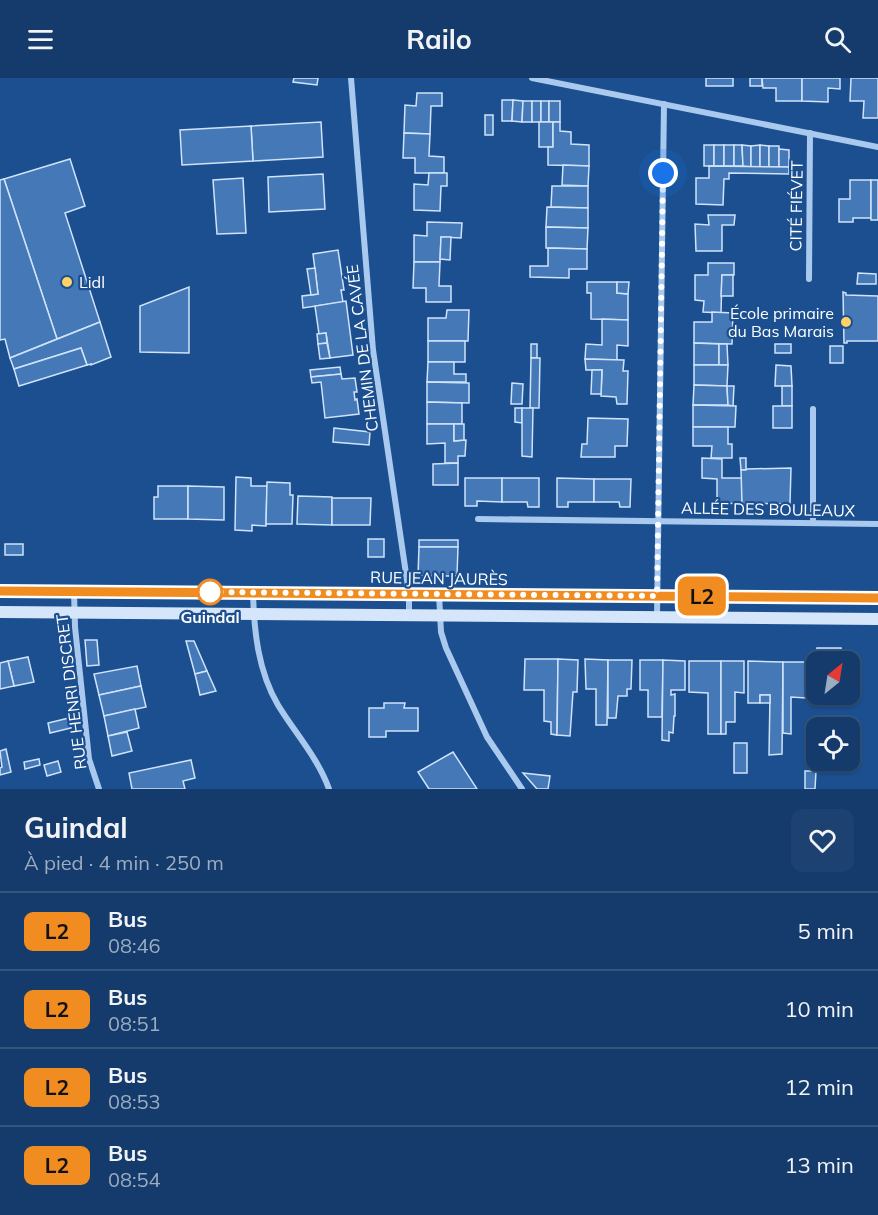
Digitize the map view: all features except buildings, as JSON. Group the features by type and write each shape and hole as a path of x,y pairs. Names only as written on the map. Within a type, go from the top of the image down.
{"main road":[{"name":"RUE JEAN JAURÈS","path":"0,591 878,598"},
{"path":"0,612 878,619"}],"street":[{"name":"CHEMIN DE LA CAVÉE","path":"351,78 373,350 409,594 409,615"},
{"path":"532,78 878,147"},
{"path":"657,616 664,104"},
{"name":"CITÉ FIÉVET","path":"809,279 810,133"},
{"path":"813,409 813,523"},
{"name":"ALLÉE DES BOULEAUX","path":"478,519 878,524"},
{"name":"RUE HENRI DISCRET","path":"74,592 74,613 89,759 99,789"},
{"path":"253,593 258,651 272,694 318,765 329,789"},
{"path":"439,594 441,632 446,648 481,725 522,789"}],"bus line":[{"name":"L2","path":"0,591 878,598"}],"place":[{"name":"Lidl","path":"67,282"},
{"name":"École primaire du Bas Marais","path":"846,322"},
{"name":"Guindal","path":"210,592"}],"route":[{"path":"210,592 657,596 663,173"}]}
